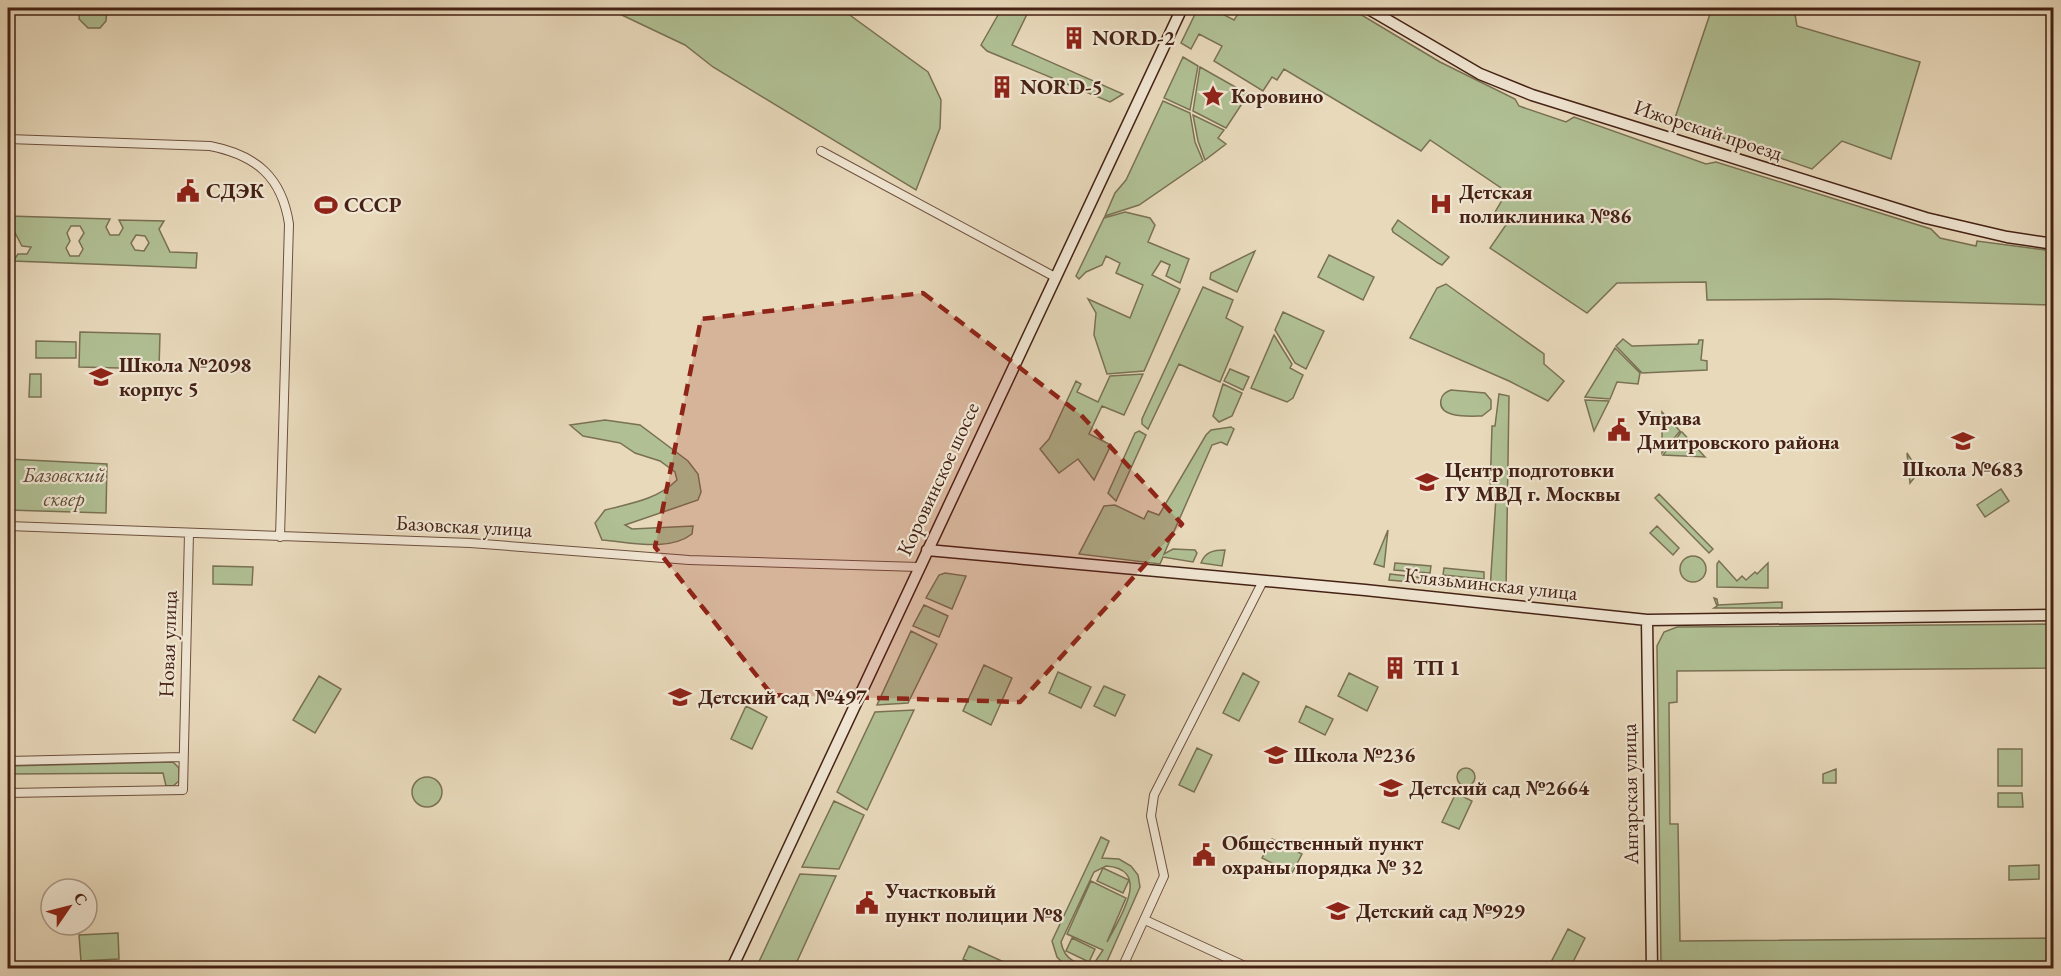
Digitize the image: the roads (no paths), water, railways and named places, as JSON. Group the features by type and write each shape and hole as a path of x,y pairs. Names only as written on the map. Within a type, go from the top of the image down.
{"street":[{"name":"Коровинское шоссе","path":"732,969 1182,8"},
{"name":"Ижорский проезд","path":"1367,8 1480,74 1532,95 1926,218 2007,237 2054,244"},
{"path":"8,139 210,146 228,149 254,162 270,176 286,206 289,230 279,537"},
{"path":"821,151 1055,277"},
{"name":"Базовская улица","path":"8,526 525,546 689,560 919,567"},
{"name":"Новая улица","path":"8,793 183,790 189,533"},
{"name":"Клязьминская улица","path":"927,550 1647,620 2054,615"},
{"path":"1122,969 1164,876 1152,824 1152,803 1263,581"},
{"name":"Ангарская улица","path":"1647,620 1652,969"},
{"path":"8,761 183,757"},
{"path":"1145,920 1249,969"}],"place":[{"name":"NORD-2","path":"1074,38"},
{"name":"NORD-5","path":"1002,87"},
{"name":"Коровино","path":"1213,96"},
{"name":"СДЭК","path":"188,191"},
{"name":"Детская поликлиника №86","path":"1441,204"},
{"name":"СССР","path":"326,205"},
{"name":"Школа №2098 корпус 5","path":"101,377"},
{"name":"Управа Дмитровского района","path":"1619,430"},
{"name":"Школа №683","path":"1963,441"},
{"name":"Центр подготовки ГУ МВД г. Москвы","path":"1427,482"},
{"name":"ТП 1","path":"1395,668"},
{"name":"Детский сад №497","path":"680,697"},
{"name":"Школа №236","path":"1276,755"},
{"name":"Детский сад №2664","path":"1391,788"},
{"name":"Общественный пункт охраны порядка № 32","path":"1204,855"},
{"name":"Участковый пункт полиции №8","path":"867,903"},
{"name":"Детский сад №929","path":"1338,911"}],"park label":[{"name":"Базовский сквер","path":"64,487"}]}
